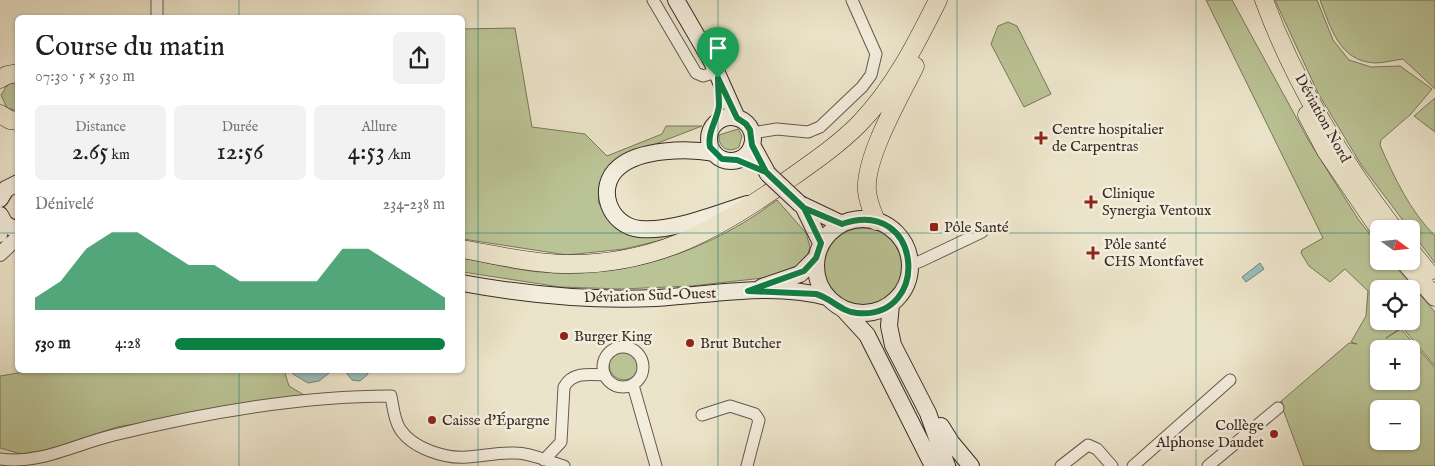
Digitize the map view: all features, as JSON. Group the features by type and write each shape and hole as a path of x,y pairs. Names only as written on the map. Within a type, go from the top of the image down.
{"main road":[{"path":"676,0 717,75 737,118"},
{"path":"465,250 530,262 564,264 635,257 661,251 698,236 758,200 830,149 860,124 893,83 938,0"},
{"name":"Déviation Nord","path":"1252,0 1272,49 1326,152 1373,220"},
{"name":"Déviation Nord","path":"1264,0 1308,94 1349,166 1388,220"},
{"path":"876,221 866,190 871,165 881,136 929,33 929,19"},
{"path":"0,79 15,74"},
{"path":"717,75 719,106 712,128 710,147 714,153 722,159 737,160 767,173 802,206 842,224"},
{"path":"0,114 15,121"},
{"path":"758,200 692,221 661,228 639,229 622,223 608,205 606,192 612,174 620,166 630,160 673,149 728,117 737,118 746,124 767,173"},
{"path":"737,160 746,154 752,139"},
{"path":"673,149 714,153"},
{"path":"0,199 6,189 15,184"},
{"path":"802,206 819,251 817,279 827,297 844,310 867,335 902,399 933,466"},
{"path":"1,217 10,228 15,230"},
{"path":"748,291 800,274 834,229 842,224 859,219 876,221 891,228 899,236 908,254 910,265 905,286 892,304 889,321 890,336 928,413 947,466"},
{"path":"1420,262 1435,280"},
{"path":"1412,270 1435,297"},
{"name":"Déviation Sud-Ouest","path":"465,284 528,294 581,298 656,298 748,291"},
{"path":"748,291 808,293 827,297"},
{"path":"844,310 856,313 869,313 892,304"},
{"path":"901,360 951,442 971,466"},
{"path":"902,399 942,449 960,466"}],"street":[{"path":"157,0 157,15"},
{"path":"653,0 696,73 703,76 717,75"},
{"path":"752,139 777,129 808,132 820,127 862,87 871,75 876,54 852,0"},
{"path":"0,235 1,217"},
{"path":"910,265 982,232"},
{"path":"0,254 15,240"},
{"path":"618,347 631,348 641,356 644,368 641,377 633,385 617,386 605,375 603,363 610,352 618,347"},
{"path":"544,460 561,442 564,387 567,382 577,375 605,375"},
{"path":"1133,466 1230,380"},
{"path":"633,385 656,466"},
{"path":"0,459 26,461 112,435 256,408 336,396 390,396 398,427 409,440 422,447 442,454 465,458 498,452 519,453 564,466"},
{"path":"702,415 730,406 755,414 759,420 747,466"},
{"path":"1208,466 1278,408"},
{"path":"1060,466 1088,446 1097,449 1112,466"}],"green space":[{"path":"1206,0 1232,0 1309,141 1358,219 1370,234 1370,270 1399,270 1407,280 1370,280 1370,330 1398,330 1386,338 1402,330 1411,340 1370,340 1370,390 1420,390 1420,351 1435,368 1435,466 1304,466 1281,404 1283,402 1279,403 1349,343 1357,344 1351,342 1366,316 1368,291 1345,269 1330,282 1309,266 1301,253 1302,250 1323,238"},
{"path":"1275,0 1317,0 1333,40 1349,60 1371,67 1400,66 1432,89 1411,114 1381,140 1380,145 1410,205 1435,236 1435,263 1420,243 1420,220 1403,220 1362,166 1318,93"},
{"path":"1320,0 1435,0 1435,89 1403,59 1375,63 1363,61 1345,50 1333,32"},
{"path":"1008,22 1017,26 1051,94 1024,107 991,44 998,26"},
{"path":"515,28 532,127 585,134 607,156 662,134 666,126 702,126 645,148 606,171 598,202 610,221 678,233 662,240 624,249 567,255 465,239 465,29"},
{"path":"15,82 15,110 7,108 1,95 8,84"},
{"path":"1435,98 1435,132 1414,116"},
{"path":"738,129 742,136 739,147 731,150 724,148 720,143 719,135"},
{"path":"777,200 806,233 810,247 806,260 797,268 763,278 691,286 621,289 560,287 465,272 465,259 530,271 564,273 596,272 629,267 660,260 691,249 749,219"},
{"path":"863,228 878,231 895,245 899,252 902,267 899,282 885,299 878,303 863,306 848,303 831,289 827,282 824,267 827,252 841,235 848,231"},
{"path":"1420,295 1435,312 1435,366 1420,348 1420,340 1413,340 1405,330 1420,330"},
{"path":"624,350 635,354 639,365 635,376 624,380 613,376 609,365 613,354"},
{"path":"18,373 285,373 289,386 304,395 117,427 47,450 21,454 0,448 0,376"}],"water":[{"path":"1260,263 1264,269 1246,282 1242,277"},
{"path":"329,373 319,381 308,383 293,374"},
{"path":"346,373 368,373 360,381 352,380"}],"place":[{"name":"Centre hospitalier de Carpentras","path":"1041,138"},
{"name":"Clinique Synergia Ventoux","path":"1091,202"},
{"name":"Pôle Santé","path":"934,227"},
{"name":"Pôle santé CHS Montfavet","path":"1093,253"},
{"name":"Burger King","path":"564,336"},
{"name":"Brut Butcher","path":"690,343"},
{"name":"Caisse d'Épargne","path":"432,420"},
{"name":"Collège Alphonse Daudet","path":"1274,434"}],"route":[{"path":"718,78 719,106 716,123 709,134 710,147 722,159 737,160 766,172 768,174 804,208 821,243 816,258 800,274 748,291 816,294 827,297 842,309 856,313 869,313 881,310 892,304 899,296 909,276 908,254 905,244 899,236 891,228 876,221 865,219 853,220 842,224 804,208 766,172 752,145 752,133 744,121 737,118 718,78"}]}
